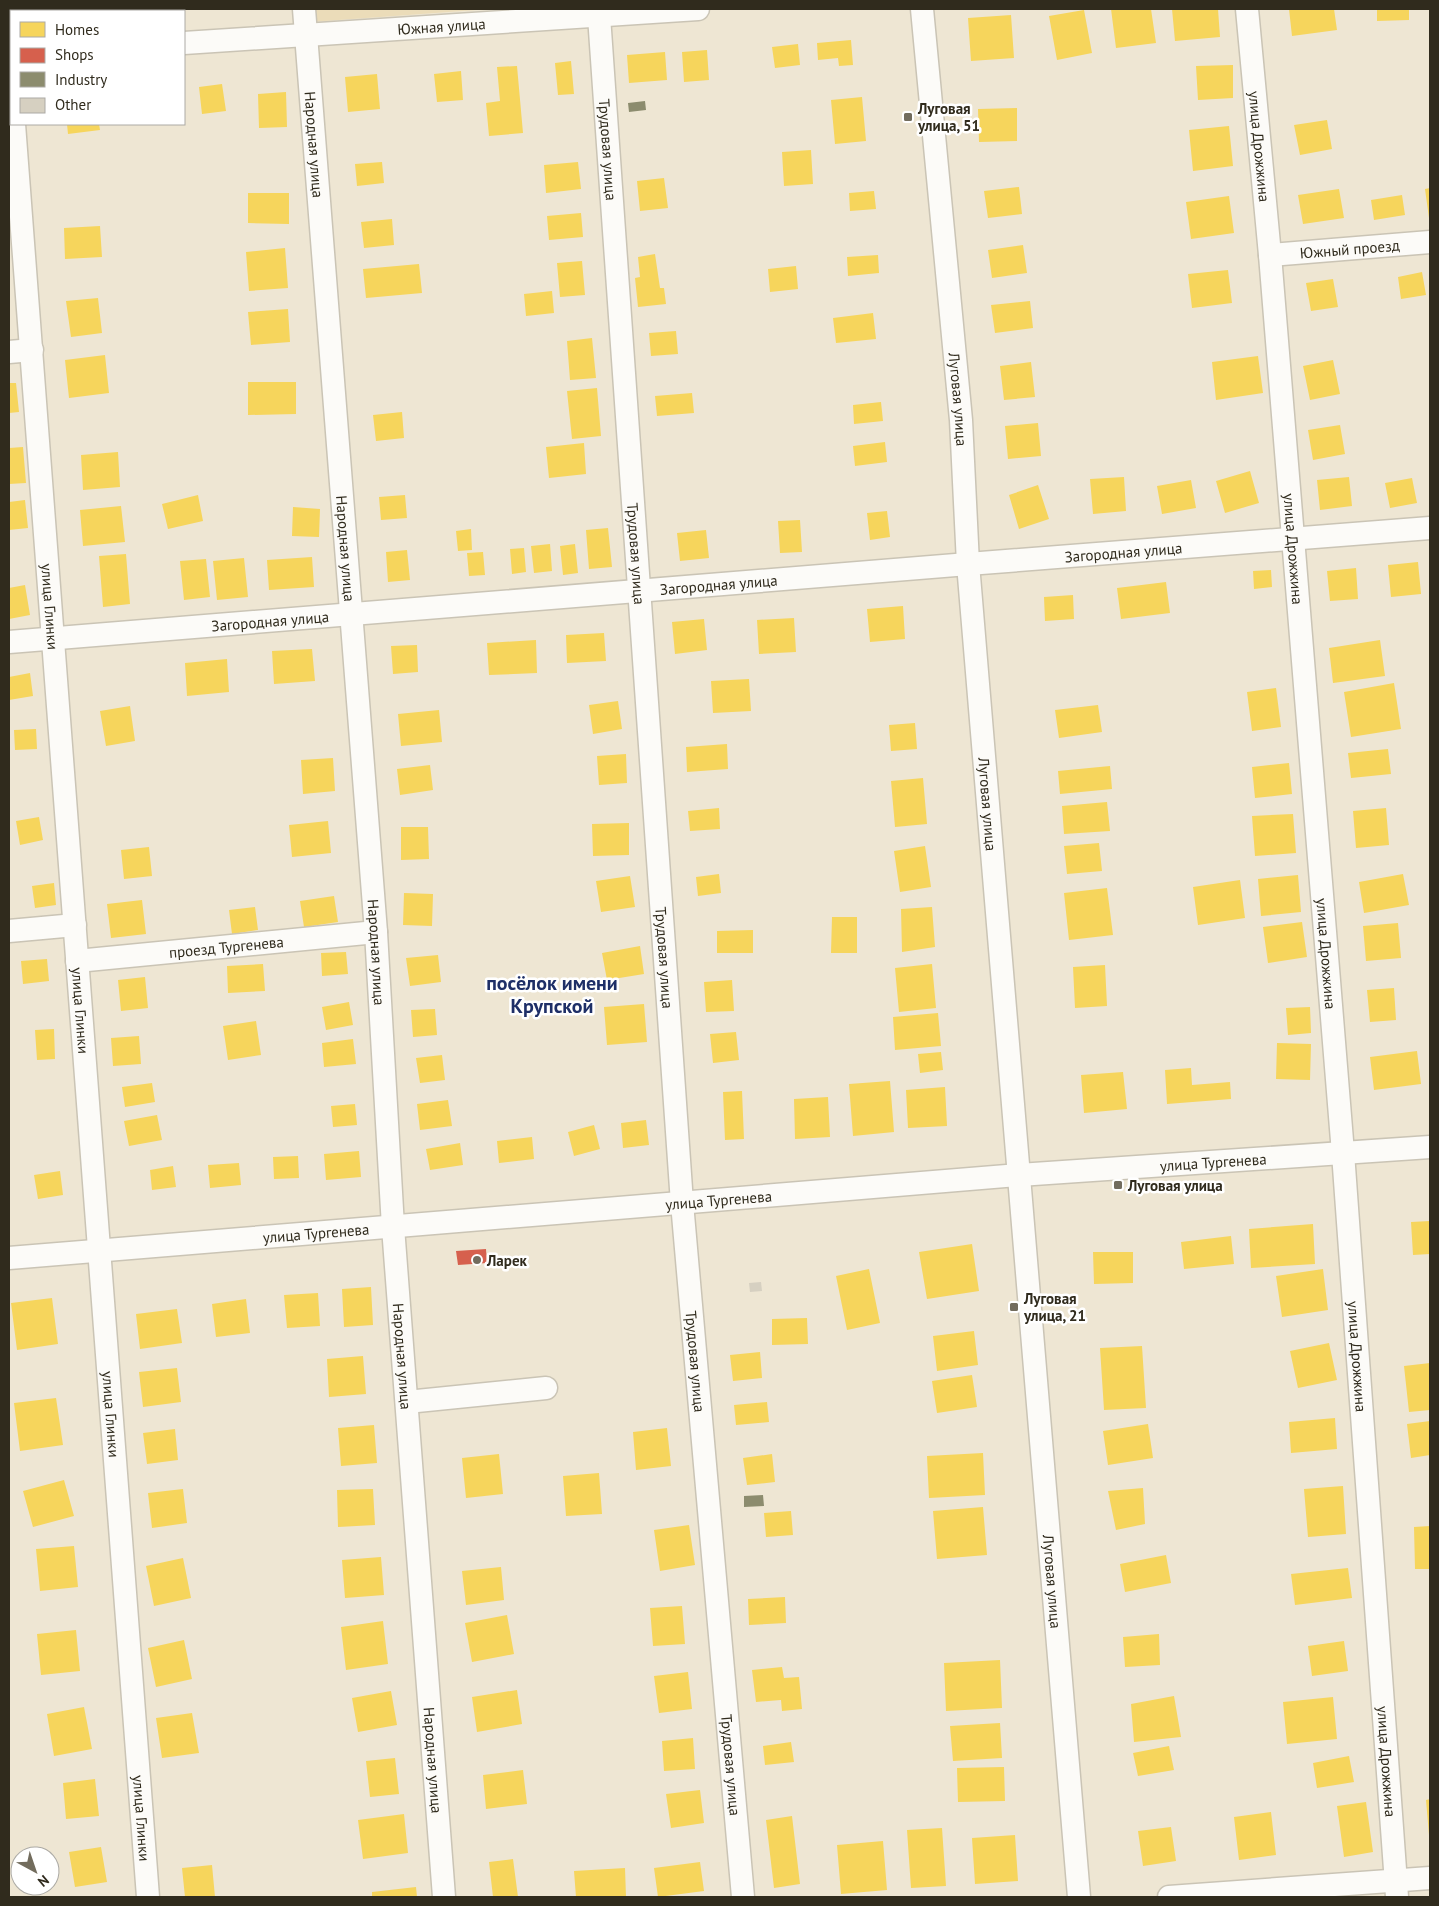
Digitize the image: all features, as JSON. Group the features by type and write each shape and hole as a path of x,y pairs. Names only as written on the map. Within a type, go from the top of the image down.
{"street":[{"name":"Народная улица","path":"304,9 376,932 393,1227 444,1897"},
{"name":"Южная улица","path":"185,43 698,9"},
{"name":"Луговая улица","path":"922,9 961,420 968,564 1080,1897"},
{"name":"улица Дрожжина","path":"1248,9 1294,539 1343,1152 1396,1889"},
{"name":"Трудовая улица","path":"599,16 682,1203 743,1897"},
{"path":"9,49 10,57"},
{"name":"улица Глинки","path":"14,125 148,1897"},
{"name":"Южный проезд","path":"1270,254 1430,242"},
{"path":"9,352 32,350"},
{"name":"Загородная улица","path":"9,642 1430,528"},
{"path":"9,931 75,925"},
{"name":"проезд Тургенева","path":"77,961 376,932"},
{"name":"улица Тургенева","path":"9,1258 1019,1175 1430,1147"},
{"path":"407,1402 546,1388"},
{"path":"1169,1897 1396,1889 1430,1878"}],"shaded area":[{"path":"311,9 490,9 311,22"}],"building: Homes":[{"path":"40,9 76,9 76,10"},
{"path":"1111,9 1151,9 1156,43 1116,48"},
{"path":"1172,9 1218,9 1220,37 1175,41"},
{"path":"1289,9 1334,9 1337,30 1292,36"},
{"path":"1377,9 1409,9 1409,20 1377,21"},
{"path":"1084,10 1092,53 1057,60 1049,16"},
{"path":"1011,15 1014,58 971,61 968,18"},
{"path":"851,40 853,65 839,66 838,58 818,60 817,43"},
{"path":"798,44 800,65 775,68 772,47"},
{"path":"707,50 709,80 684,82 682,52"},
{"path":"665,52 667,80 629,83 627,55"},
{"path":"571,61 574,94 558,95 555,63"},
{"path":"1233,65 1233,98 1198,100 1196,66"},
{"path":"517,66 523,133 489,136 486,103 500,101 497,67"},
{"path":"461,71 463,100 437,102 434,74"},
{"path":"377,74 380,109 348,112 345,77"},
{"path":"222,84 226,111 202,114 199,87"},
{"path":"286,92 287,127 259,128 258,94"},
{"path":"862,97 866,141 835,144 831,100"},
{"path":"1017,108 1017,141 979,142 978,109"},
{"path":"1327,120 1332,149 1300,155 1294,125"},
{"path":"67,125 99,125 100,130 68,134"},
{"path":"1229,126 1233,166 1193,171 1189,130"},
{"path":"811,150 813,184 784,186 782,152"},
{"path":"382,162 384,183 357,186 355,164"},
{"path":"578,162 581,189 546,193 544,165"},
{"path":"664,178 668,208 640,211 637,181"},
{"path":"1019,187 1022,214 988,218 984,191"},
{"path":"1430,188 1430,218 1429,218 1425,189"},
{"path":"1339,189 1344,218 1303,224 1298,195"},
{"path":"874,191 876,209 850,211 849,193"},
{"path":"248,193 289,193 289,224 248,223"},
{"path":"1402,195 1405,215 1374,220 1371,200"},
{"path":"1229,196 1234,233 1191,239 1186,202"},
{"path":"581,213 583,237 549,240 547,216"},
{"path":"392,219 394,245 364,248 361,222"},
{"path":"100,226 102,257 65,259 64,228"},
{"path":"1023,245 1027,273 992,278 988,250"},
{"path":"285,248 288,288 249,291 246,252"},
{"path":"655,254 660,288 664,288 666,304 638,307 635,278 640,277 638,257"},
{"path":"878,255 879,273 848,276 847,257"},
{"path":"582,261 585,295 560,297 557,263"},
{"path":"419,264 422,293 366,298 363,269"},
{"path":"796,266 798,289 770,292 768,269"},
{"path":"1228,270 1232,303 1192,308 1188,274"},
{"path":"1422,272 1426,295 1401,299 1398,277"},
{"path":"1333,279 1338,307 1311,311 1306,283"},
{"path":"552,291 554,313 526,316 524,294"},
{"path":"98,298 102,333 71,337 66,301"},
{"path":"1030,301 1033,328 995,333 991,305"},
{"path":"288,309 290,342 251,345 248,312"},
{"path":"873,313 876,339 836,343 833,318"},
{"path":"676,331 678,354 651,356 649,333"},
{"path":"592,338 596,378 570,380 567,341"},
{"path":"105,355 109,393 69,398 65,360"},
{"path":"1258,356 1263,393 1216,400 1212,362"},
{"path":"1333,360 1340,394 1310,400 1303,366"},
{"path":"1031,362 1035,397 1004,400 1000,366"},
{"path":"248,382 296,382 296,414 248,415"},
{"path":"9,383 16,383 19,412 9,413"},
{"path":"597,388 601,436 572,439 567,391"},
{"path":"692,393 694,413 657,416 655,396"},
{"path":"881,402 883,421 854,424 853,405"},
{"path":"402,412 404,438 376,441 373,415"},
{"path":"1038,423 1041,456 1008,459 1005,426"},
{"path":"1340,425 1345,454 1313,460 1308,430"},
{"path":"885,442 887,462 855,466 853,446"},
{"path":"584,443 586,474 549,478 546,447"},
{"path":"23,447 26,483 9,484 9,448"},
{"path":"118,452 120,487 83,490 81,455"},
{"path":"1250,471 1259,503 1225,513 1216,481"},
{"path":"1124,477 1126,511 1093,514 1090,479"},
{"path":"1349,477 1352,506 1320,510 1317,480"},
{"path":"1412,478 1417,503 1390,508 1385,483"},
{"path":"1191,480 1196,508 1162,514 1157,486"},
{"path":"1038,485 1049,519 1019,529 1009,495"},
{"path":"198,495 203,521 168,529 162,504"},
{"path":"405,495 407,518 381,520 379,497"},
{"path":"25,500 28,528 9,530 9,502"},
{"path":"121,506 125,542 83,546 80,510"},
{"path":"293,507 320,509 319,537 292,536"},
{"path":"887,511 890,537 870,540 867,513"},
{"path":"800,520 802,552 780,553 778,521"},
{"path":"608,528 612,567 589,569 586,530"},
{"path":"471,529 472,550 458,551 456,531"},
{"path":"706,530 709,558 680,561 677,533"},
{"path":"550,544 552,571 534,573 531,546"},
{"path":"575,544 578,573 563,575 560,546"},
{"path":"524,548 526,572 512,574 510,549"},
{"path":"407,550 410,580 388,582 386,552"},
{"path":"483,552 485,575 469,576 467,553"},
{"path":"126,554 130,604 103,607 99,556"},
{"path":"312,557 314,587 269,590 267,560"},
{"path":"244,558 248,597 217,600 213,561"},
{"path":"206,559 210,597 184,600 180,561"},
{"path":"1418,562 1421,594 1391,597 1388,565"},
{"path":"1356,568 1358,599 1330,601 1327,571"},
{"path":"1271,570 1272,587 1254,589 1253,571"},
{"path":"1166,582 1170,613 1121,619 1117,588"},
{"path":"25,585 30,615 9,619 9,588"},
{"path":"1073,595 1074,619 1045,621 1044,597"},
{"path":"903,606 905,639 870,642 867,609"},
{"path":"794,618 796,652 759,654 757,620"},
{"path":"704,619 707,650 675,654 672,622"},
{"path":"604,633 606,661 567,663 566,635"},
{"path":"536,640 537,673 489,675 487,643"},
{"path":"1380,640 1385,676 1333,683 1329,648"},
{"path":"417,645 418,672 393,674 391,646"},
{"path":"312,649 315,681 274,684 272,651"},
{"path":"227,659 229,692 187,696 185,663"},
{"path":"30,673 33,696 9,700 9,677"},
{"path":"749,679 751,711 713,713 711,681"},
{"path":"1394,683 1401,729 1351,737 1344,692"},
{"path":"1276,688 1281,727 1252,731 1247,692"},
{"path":"618,701 622,729 593,734 589,705"},
{"path":"1098,705 1102,732 1059,738 1055,710"},
{"path":"130,706 135,741 106,746 100,711"},
{"path":"439,710 442,742 401,746 398,714"},
{"path":"915,723 917,749 891,751 889,725"},
{"path":"36,729 37,749 15,750 14,730"},
{"path":"727,744 728,769 687,772 686,747"},
{"path":"1388,749 1391,774 1351,778 1348,753"},
{"path":"626,754 627,783 599,785 597,756"},
{"path":"333,758 335,791 303,794 301,760"},
{"path":"1289,763 1292,794 1255,798 1252,767"},
{"path":"430,765 433,790 400,795 397,769"},
{"path":"1110,766 1112,789 1060,794 1058,771"},
{"path":"923,778 927,824 895,827 891,781"},
{"path":"1107,802 1110,831 1064,834 1062,806"},
{"path":"719,808 720,829 690,831 688,811"},
{"path":"1386,808 1389,845 1356,848 1353,811"},
{"path":"1293,814 1296,853 1255,856 1252,816"},
{"path":"39,817 43,840 20,845 16,821"},
{"path":"328,821 331,853 292,857 289,825"},
{"path":"629,823 629,855 593,856 592,824"},
{"path":"401,827 428,827 429,859 401,860"},
{"path":"1099,843 1102,871 1067,874 1064,846"},
{"path":"925,846 931,887 900,892 894,851"},
{"path":"149,847 152,876 124,879 121,850"},
{"path":"719,874 721,893 698,896 696,877"},
{"path":"1403,874 1409,905 1364,913 1359,882"},
{"path":"1298,875 1301,912 1261,916 1258,879"},
{"path":"630,876 635,907 601,912 596,881"},
{"path":"1240,880 1245,918 1198,925 1193,887"},
{"path":"54,883 56,905 35,908 32,886"},
{"path":"1107,888 1113,935 1069,940 1064,893"},
{"path":"404,893 433,894 432,926 403,925"},
{"path":"334,896 338,922 304,927 300,901"},
{"path":"142,900 146,934 111,938 107,904"},
{"path":"255,907 258,930 232,934 229,910"},
{"path":"932,907 935,947 902,952 901,909"},
{"path":"832,917 857,917 857,953 831,953"},
{"path":"1302,922 1307,957 1268,963 1263,927"},
{"path":"1398,923 1401,958 1366,961 1363,926"},
{"path":"753,930 753,953 717,953 717,931"},
{"path":"640,946 644,974 607,980 602,953"},
{"path":"346,952 348,974 322,976 321,953"},
{"path":"438,955 441,982 410,986 406,958"},
{"path":"47,959 49,981 23,984 21,961"},
{"path":"263,964 265,991 228,993 227,966"},
{"path":"932,964 936,1008 899,1012 895,968"},
{"path":"1105,965 1107,1006 1075,1008 1073,967"},
{"path":"145,977 148,1008 121,1011 118,980"},
{"path":"732,980 734,1011 706,1012 704,982"},
{"path":"1394,988 1396,1020 1370,1022 1367,990"},
{"path":"349,1002 353,1025 326,1030 322,1007"},
{"path":"644,1004 647,1042 607,1045 604,1007"},
{"path":"1310,1007 1311,1033 1288,1035 1286,1008"},
{"path":"435,1009 437,1035 413,1037 411,1010"},
{"path":"938,1013 941,1046 895,1050 893,1017"},
{"path":"256,1021 261,1055 228,1060 223,1026"},
{"path":"54,1029 55,1059 37,1060 35,1030"},
{"path":"736,1032 739,1060 713,1063 710,1034"},
{"path":"139,1036 141,1064 113,1066 111,1038"},
{"path":"353,1039 356,1064 324,1067 322,1043"},
{"path":"1277,1043 1311,1044 1310,1080 1276,1079"},
{"path":"1417,1051 1421,1084 1374,1090 1370,1057"},
{"path":"941,1052 943,1070 920,1073 918,1054"},
{"path":"442,1055 445,1080 420,1083 416,1058"},
{"path":"1191,1068 1192,1085 1230,1082 1231,1099 1167,1104 1165,1070"},
{"path":"1123,1072 1127,1109 1084,1113 1081,1075"},
{"path":"890,1081 894,1132 853,1136 849,1084"},
{"path":"152,1083 155,1102 125,1107 122,1087"},
{"path":"945,1087 947,1126 908,1128 906,1090"},
{"path":"742,1091 744,1139 725,1140 723,1092"},
{"path":"828,1097 830,1137 795,1139 794,1099"},
{"path":"448,1100 452,1126 420,1130 417,1104"},
{"path":"355,1104 357,1125 333,1127 331,1106"},
{"path":"157,1115 162,1140 129,1146 124,1121"},
{"path":"646,1120 649,1145 623,1148 621,1123"},
{"path":"594,1125 600,1149 574,1156 568,1132"},
{"path":"532,1137 534,1159 499,1163 497,1141"},
{"path":"460,1143 463,1165 430,1170 426,1149"},
{"path":"359,1151 361,1177 326,1180 324,1154"},
{"path":"298,1156 299,1178 274,1179 273,1157"},
{"path":"239,1163 241,1185 210,1188 208,1165"},
{"path":"173,1166 176,1187 152,1190 150,1170"},
{"path":"60,1171 63,1195 38,1199 34,1175"},
{"path":"1430,1221 1430,1254 1413,1255 1411,1222"},
{"path":"1313,1224 1315,1264 1251,1268 1249,1229"},
{"path":"1231,1236 1234,1264 1184,1269 1181,1242"},
{"path":"972,1244 979,1291 927,1299 919,1252"},
{"path":"1093,1252 1133,1252 1133,1283 1094,1284"},
{"path":"869,1269 880,1323 847,1330 836,1276"},
{"path":"1323,1269 1328,1310 1282,1317 1276,1276"},
{"path":"371,1287 373,1325 344,1327 342,1289"},
{"path":"318,1293 320,1326 287,1328 284,1295"},
{"path":"52,1298 58,1344 17,1350 11,1303"},
{"path":"246,1299 250,1333 216,1337 212,1304"},
{"path":"177,1309 182,1343 140,1349 136,1314"},
{"path":"807,1318 808,1344 772,1345 772,1319"},
{"path":"974,1331 978,1365 937,1371 933,1336"},
{"path":"1329,1343 1337,1380 1298,1388 1290,1351"},
{"path":"1142,1346 1146,1408 1104,1410 1100,1348"},
{"path":"760,1352 762,1378 733,1381 730,1355"},
{"path":"363,1356 366,1394 329,1397 327,1359"},
{"path":"1430,1363 1430,1410 1409,1412 1404,1366"},
{"path":"177,1368 181,1402 143,1407 139,1372"},
{"path":"972,1375 977,1407 937,1413 932,1381"},
{"path":"56,1398 63,1445 20,1451 14,1403"},
{"path":"767,1402 769,1422 736,1425 734,1405"},
{"path":"1335,1418 1337,1449 1291,1453 1289,1422"},
{"path":"1430,1421 1430,1455 1411,1458 1407,1424"},
{"path":"1148,1424 1153,1458 1108,1465 1103,1431"},
{"path":"374,1425 377,1463 341,1466 338,1428"},
{"path":"667,1428 671,1466 636,1470 633,1432"},
{"path":"175,1429 178,1460 147,1464 143,1433"},
{"path":"983,1453 985,1495 929,1498 927,1456"},
{"path":"499,1454 503,1494 466,1498 462,1458"},
{"path":"772,1454 775,1482 747,1485 743,1458"},
{"path":"599,1473 602,1514 566,1516 563,1476"},
{"path":"64,1480 74,1516 33,1527 23,1491"},
{"path":"1343,1486 1346,1534 1308,1537 1304,1489"},
{"path":"1143,1488 1145,1524 1116,1530 1108,1491"},
{"path":"183,1489 187,1523 152,1528 148,1493"},
{"path":"373,1489 375,1525 338,1527 337,1490"},
{"path":"983,1507 987,1555 937,1559 933,1511"},
{"path":"791,1511 793,1535 766,1537 764,1513"},
{"path":"689,1525 695,1565 660,1571 654,1530"},
{"path":"1430,1526 1430,1569 1415,1569 1414,1527"},
{"path":"74,1546 78,1587 40,1591 36,1549"},
{"path":"1166,1555 1171,1583 1125,1592 1120,1564"},
{"path":"381,1557 384,1595 345,1598 342,1560"},
{"path":"183,1558 191,1598 154,1606 146,1566"},
{"path":"501,1567 504,1600 466,1605 462,1571"},
{"path":"1348,1568 1352,1598 1295,1605 1291,1574"},
{"path":"785,1597 786,1623 749,1625 748,1599"},
{"path":"682,1606 685,1644 653,1646 650,1608"},
{"path":"507,1615 514,1654 472,1662 465,1623"},
{"path":"383,1621 388,1664 346,1670 341,1627"},
{"path":"76,1630 80,1671 41,1675 37,1634"},
{"path":"1159,1634 1160,1665 1125,1667 1123,1637"},
{"path":"184,1640 192,1679 156,1687 148,1648"},
{"path":"1344,1641 1348,1671 1312,1676 1308,1646"},
{"path":"1000,1660 1002,1708 946,1711 944,1663"},
{"path":"782,1667 784,1678 799,1677 802,1709 782,1711 781,1700 756,1702 752,1670"},
{"path":"688,1672 692,1709 659,1713 654,1676"},
{"path":"517,1690 522,1724 477,1732 472,1697"},
{"path":"391,1691 397,1725 358,1732 352,1698"},
{"path":"1174,1696 1181,1737 1134,1742 1131,1704"},
{"path":"1333,1697 1337,1739 1287,1744 1283,1702"},
{"path":"84,1707 92,1749 54,1756 47,1714"},
{"path":"192,1713 199,1753 162,1758 156,1718"},
{"path":"1000,1723 1002,1758 953,1761 950,1726"},
{"path":"693,1738 695,1769 664,1771 662,1741"},
{"path":"791,1742 794,1762 765,1765 763,1746"},
{"path":"1169,1746 1174,1770 1138,1776 1133,1753"},
{"path":"1349,1756 1354,1782 1317,1788 1313,1763"},
{"path":"395,1758 399,1794 370,1797 366,1761"},
{"path":"1004,1767 1005,1801 958,1802 957,1768"},
{"path":"523,1770 527,1804 486,1809 483,1775"},
{"path":"95,1779 99,1816 66,1819 63,1783"},
{"path":"700,1790 704,1823 671,1828 666,1794"},
{"path":"1430,1799 1430,1835 1429,1835 1426,1800"},
{"path":"1366,1802 1373,1852 1344,1857 1337,1806"},
{"path":"1271,1812 1276,1855 1239,1860 1234,1817"},
{"path":"404,1814 408,1853 363,1859 358,1820"},
{"path":"792,1816 800,1884 774,1888 766,1820"},
{"path":"1171,1827 1176,1861 1143,1866 1138,1831"},
{"path":"942,1828 946,1886 911,1888 907,1830"},
{"path":"1015,1835 1018,1881 975,1884 972,1838"},
{"path":"883,1841 887,1890 841,1894 837,1845"},
{"path":"101,1847 107,1882 75,1887 69,1852"},
{"path":"513,1859 518,1897 493,1897 489,1862"},
{"path":"700,1862 704,1891 658,1897 654,1868"},
{"path":"212,1865 215,1897 185,1897 182,1868"},
{"path":"625,1868 626,1897 576,1897 574,1871"},
{"path":"416,1887 417,1897 372,1897 372,1892"}],"building: Shops":[{"path":"486,1249 487,1263 458,1265 456,1251"}],"building: Industry":[{"path":"645,101 646,110 629,112 628,103"},
{"path":"763,1495 764,1506 744,1507 744,1496"}],"building: Other":[{"path":"761,1282 762,1291 750,1292 749,1283"}],"place":[{"name":"Луговая улица, 51","path":"908,117"},
{"name":"Луговая улица","path":"1118,1185"},
{"name":"Ларек","path":"477,1260"},
{"name":"Луговая улица, 21","path":"1014,1307"}],"district":[{"name":"посёлок имени Крупской","path":"552,994"}]}
